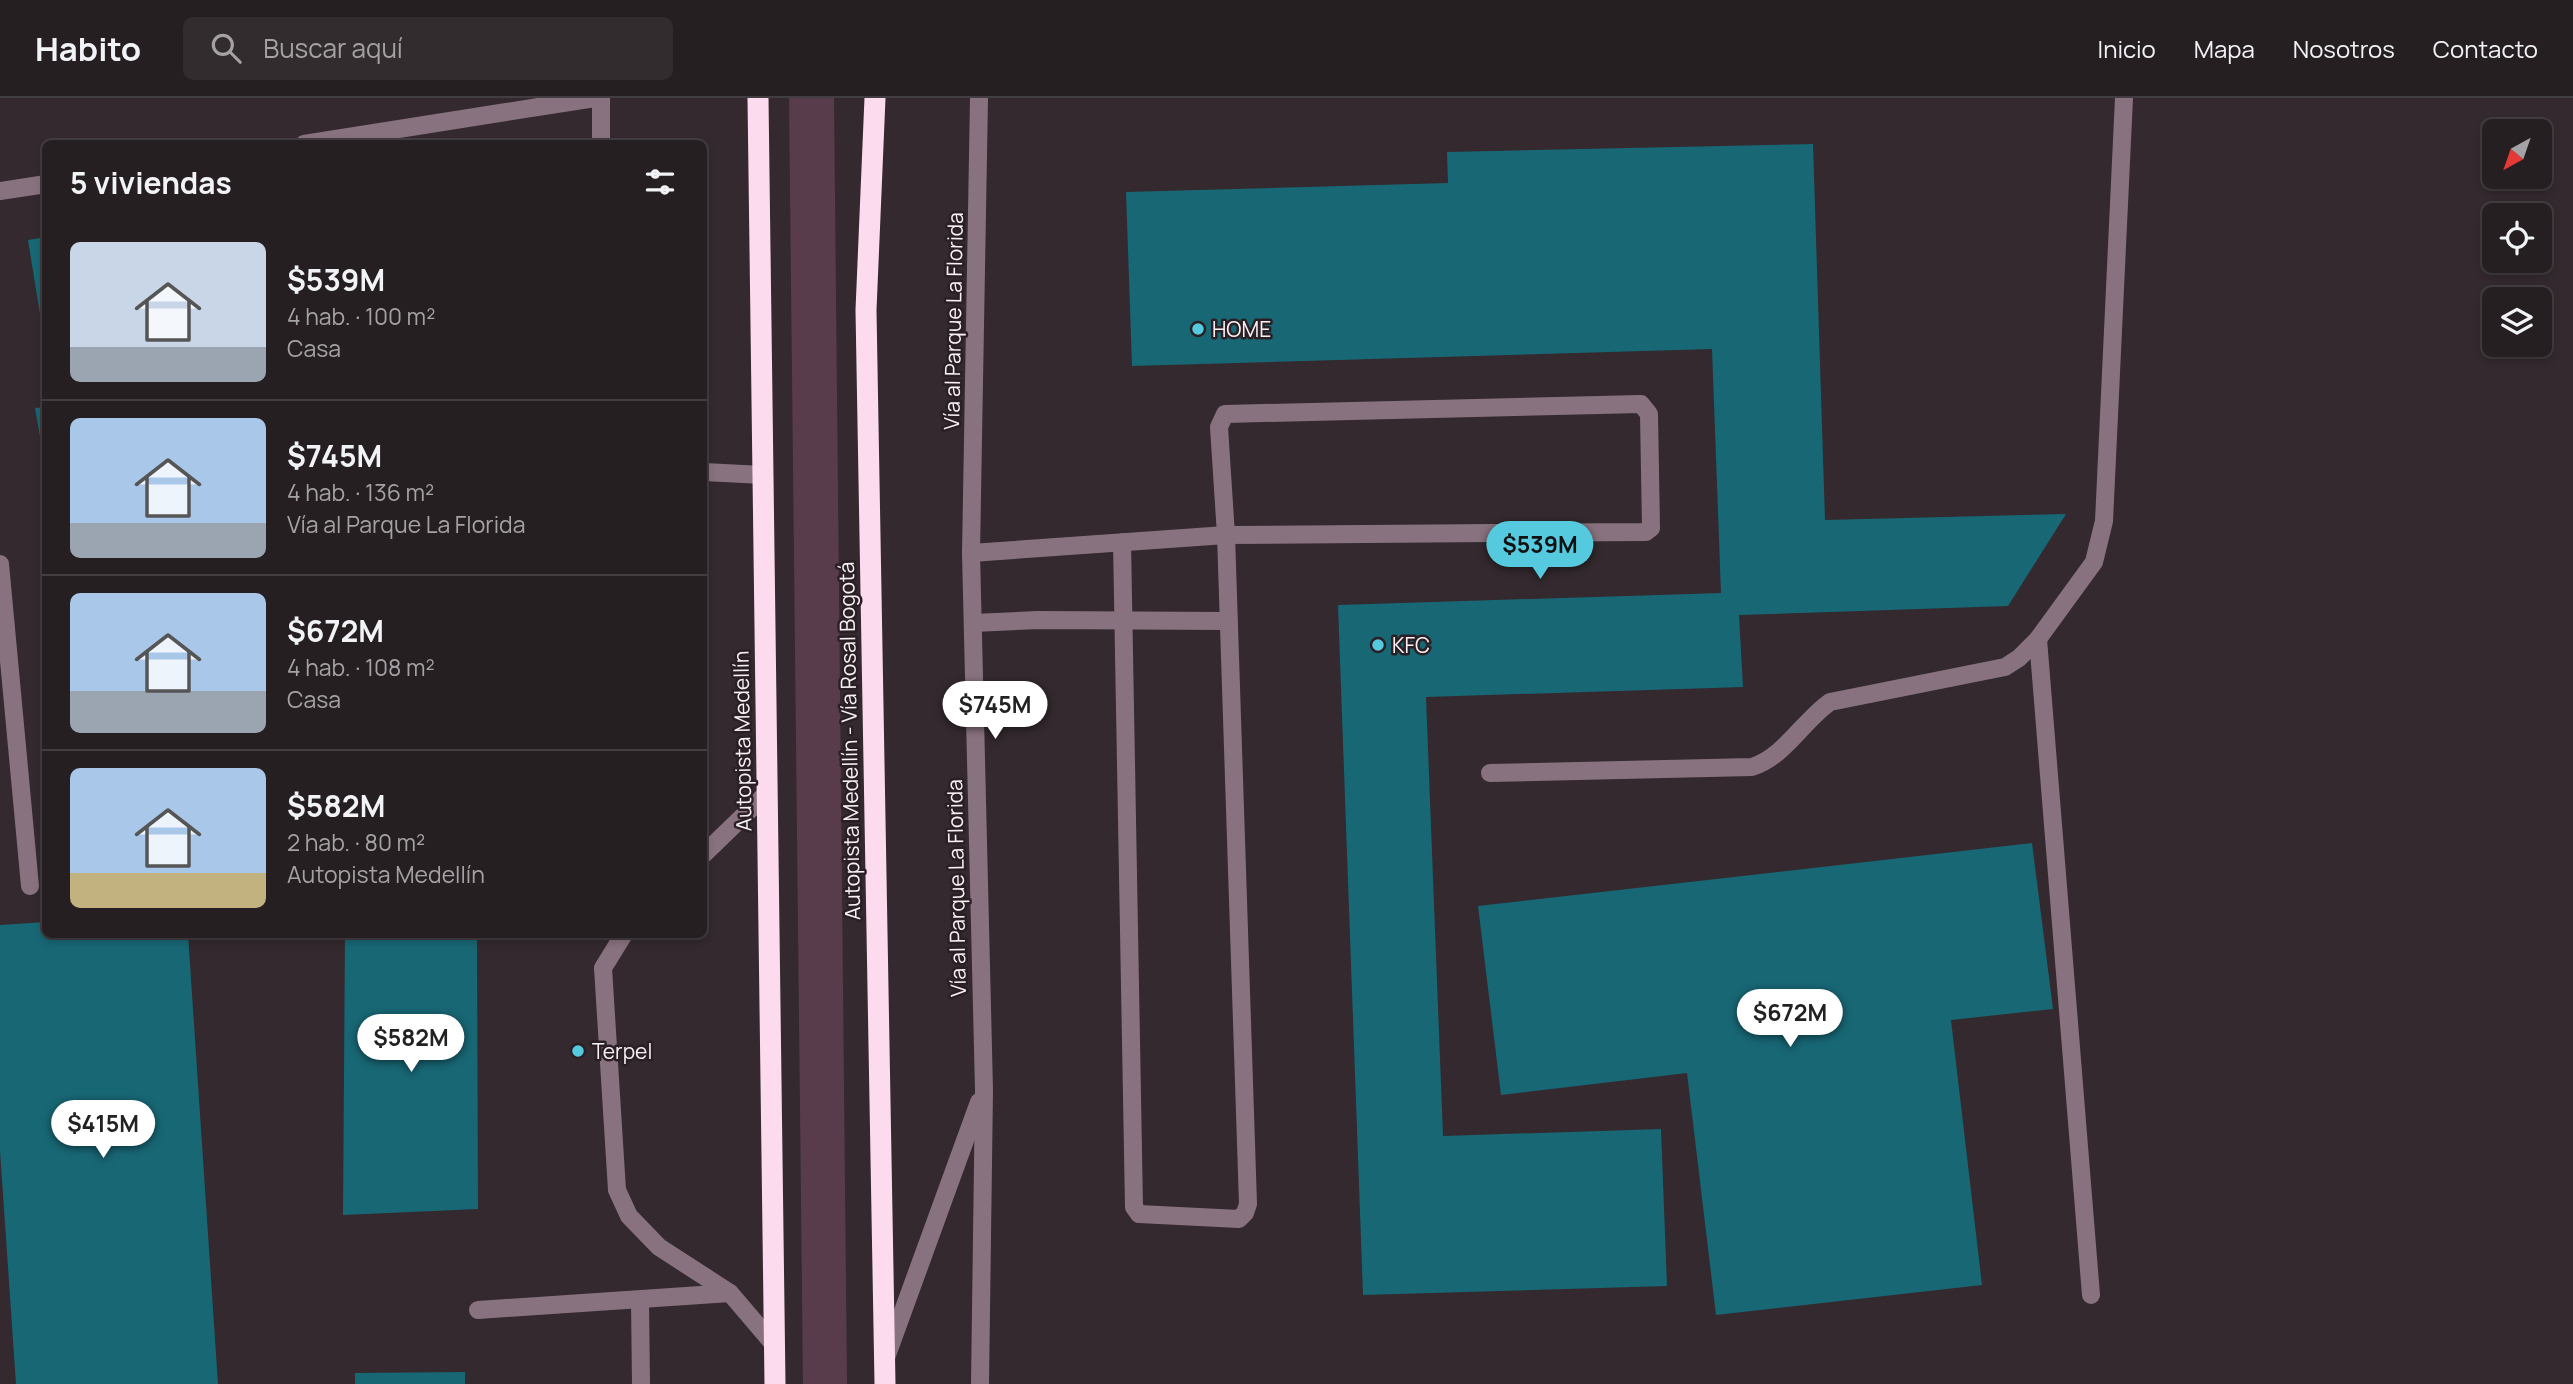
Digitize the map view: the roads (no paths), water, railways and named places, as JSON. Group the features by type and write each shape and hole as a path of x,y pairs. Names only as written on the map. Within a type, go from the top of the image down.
{"highway":[{"name":"Autopista Medellín","path":"758,98 775,1384"},
{"name":"Autopista Medellín - Vía Rosal Bogotá","path":"875,98 866,310 885,1384"}],"street":[{"path":"329,140 594,98"},
{"path":"601,98 601,140"},
{"name":"Vía al Parque La Florida","path":"979,98 971,553 984,1090 980,1384"},
{"path":"1490,773 1752,767 1764,764 1816,712 1830,702 2006,667 2038,639 2094,562 2104,522 2124,98"},
{"path":"0,191 42,185"},
{"path":"971,553 1122,542 1226,535 1646,532 1651,528 1649,414 1641,404 1225,414 1219,427 1226,535 1248,1204 1240,1219 1139,1214 1134,1207 1122,542"},
{"path":"707,471 763,475"},
{"path":"0,564 30,886"},
{"path":"973,624 1038,620 1228,621"},
{"path":"2038,639 2091,1295"},
{"path":"707,851 767,793"},
{"path":"622,938 603,968 617,1190 629,1216 659,1247 730,1293 776,1347"},
{"path":"884,1361 984,1090"},
{"path":"478,1310 730,1293"},
{"path":"640,1301 640,1384"}],"place":[{"name":"HOME","path":"1198,329"},
{"name":"KFC","path":"1378,645"},
{"name":"Terpel","path":"578,1051"}]}
